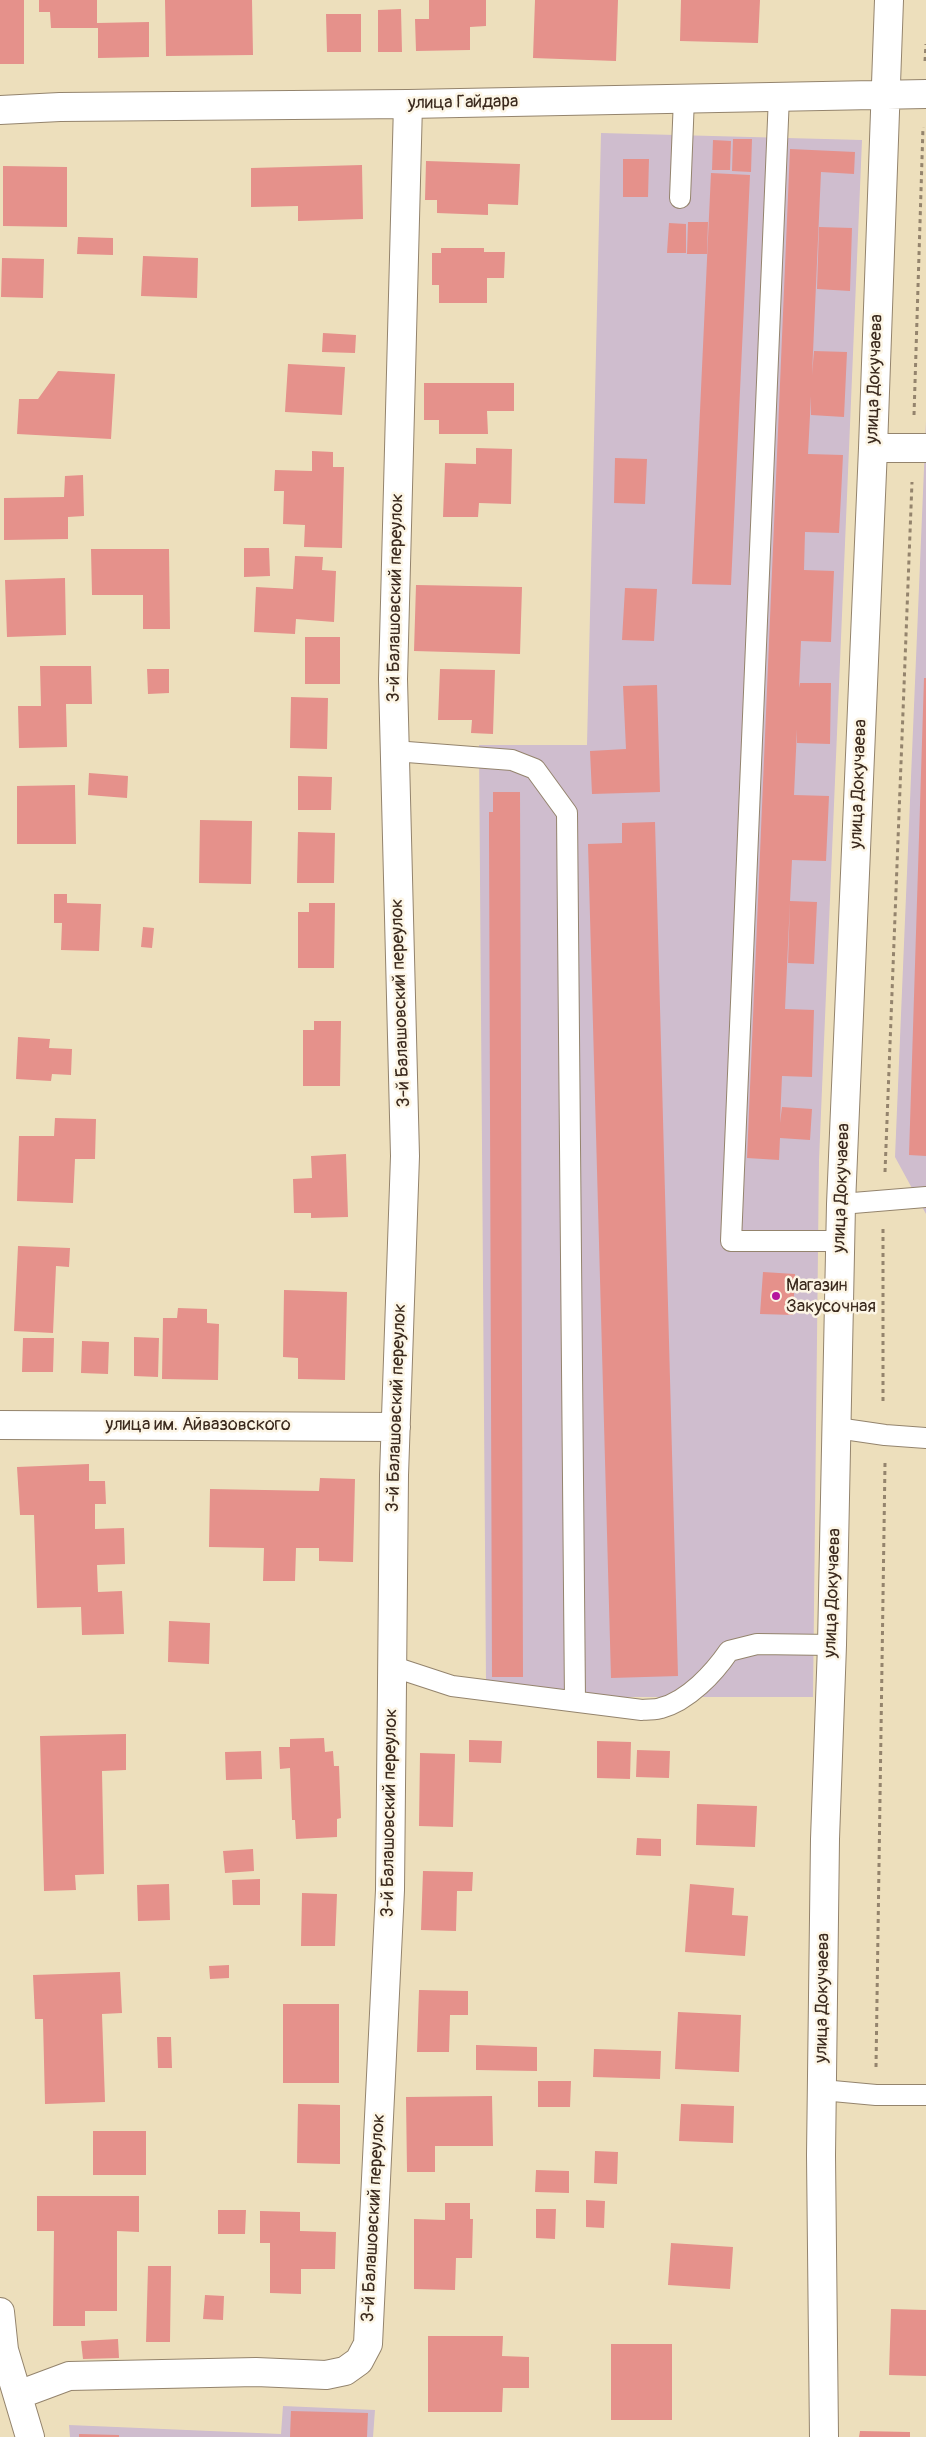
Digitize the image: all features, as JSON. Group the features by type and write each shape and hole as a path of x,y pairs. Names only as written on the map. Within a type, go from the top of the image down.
{"street":[{"name":"улица Докучаева","path":"824,2437 821,2308 825,1840 832,1646 840,1241 873,448 889,0"},
{"name":"улица Гайдара","path":"0,110 60,107 408,104 925,94"},
{"name":"3-й Балашовский переулок","path":"18,2395 69,2376 256,2372 326,2375 346,2371 359,2361 368,2344 390,1890 391,1666 396,1427 405,1156 393,679 408,104"},
{"path":"873,448 919,448"},
{"name":"улица им. Айвазовского","path":"0,1425 396,1427"},
{"path":"0,2312 4,2350 30,2437"}],"lane":[{"path":"779,96 730,1241 840,1241"},
{"path":"680,198 684,98"},
{"path":"394,751 512,760 535,769 567,813 575,1700"},
{"path":"841,1204 884,1202 926,1197"},
{"path":"837,1428 885,1435 926,1438"},
{"path":"391,1666 452,1686 575,1700 642,1710 662,1708 696,1688 714,1672 729,1651 757,1644 832,1646"},
{"path":"822,2090 876,2095 926,2095"}],"path":[{"path":"876,2095 885,1435 882,1381 884,1202 899,846 919,448 926,44"}],"shaded area":[{"path":"601,133 862,140 819,1160 813,1697 519,1697 486,1682 479,745 587,745"},
{"path":"926,421 926,1214 895,1157"},
{"path":"283,2406 375,2410 373,2437 70,2437 69,2425 281,2434"}],"building":[{"path":"0,0 24,0 24,64 0,64"},
{"path":"39,0 97,0 97,23 149,22 149,57 98,58 98,28 51,28 50,12 39,12"},
{"path":"165,0 252,0 253,55 166,56"},
{"path":"429,0 486,0 486,26 470,27 470,50 416,51 415,19 429,19"},
{"path":"535,0 618,0 616,61 533,58"},
{"path":"681,0 760,0 758,43 680,41"},
{"path":"401,9 402,52 378,52 378,10"},
{"path":"326,14 361,14 361,52 327,52"},
{"path":"733,139 752,139 751,172 732,171"},
{"path":"713,140 731,141 730,170 712,170"},
{"path":"790,149 855,152 854,174 821,172 812,375 814,351 847,352 844,417 811,415 811,396 808,454 843,455 839,533 805,532 804,570 834,571 831,642 801,641 799,688 800,683 831,683 830,744 797,743 797,729 794,795 829,796 826,861 792,860 790,901 817,902 814,964 788,963 790,902 785,1009 814,1010 812,1077 782,1076 780,1123 782,1107 812,1109 810,1140 780,1138 779,1160 747,1158"},
{"path":"623,159 649,159 648,197 623,197"},
{"path":"426,161 520,164 518,205 488,204 488,215 437,213 437,200 425,200"},
{"path":"362,165 363,219 298,221 298,206 251,207 251,168"},
{"path":"3,166 67,167 67,227 3,226"},
{"path":"711,173 750,175 731,585 692,584"},
{"path":"688,222 708,222 707,254 687,254"},
{"path":"669,223 686,224 686,253 667,253"},
{"path":"819,227 852,228 850,291 817,289"},
{"path":"78,237 113,238 113,255 77,254"},
{"path":"441,248 484,248 484,252 505,252 504,278 487,278 487,303 439,303 439,285 432,285 432,253 441,253"},
{"path":"143,256 198,258 197,298 141,296"},
{"path":"2,258 44,259 43,298 1,297"},
{"path":"323,333 356,335 355,353 322,352"},
{"path":"288,364 345,367 342,415 285,412"},
{"path":"58,371 115,374 111,439 17,434 19,399 38,399"},
{"path":"424,383 514,383 514,411 487,411 488,434 439,434 439,420 424,420"},
{"path":"476,448 512,449 511,504 479,503 478,517 443,517 445,463 476,464"},
{"path":"312,451 333,452 333,467 344,467 342,548 304,547 305,525 283,524 284,491 274,491 275,470 312,471"},
{"path":"615,458 647,459 645,504 614,503"},
{"path":"83,475 84,516 68,517 68,539 4,540 4,498 64,497 65,476"},
{"path":"244,548 269,548 270,576 244,577"},
{"path":"91,549 169,549 170,629 143,629 143,595 92,595"},
{"path":"295,556 323,557 322,570 336,571 334,622 296,619 295,634 254,632 256,587 293,589"},
{"path":"65,578 66,635 7,637 5,580"},
{"path":"416,585 522,587 520,654 414,651"},
{"path":"625,588 657,589 654,641 622,640"},
{"path":"305,637 340,637 340,684 305,684"},
{"path":"40,666 91,666 92,704 66,704 67,747 19,748 18,706 41,706"},
{"path":"147,669 169,669 169,693 148,694"},
{"path":"440,669 495,670 493,734 471,733 472,720 438,720"},
{"path":"924,678 926,678 926,1156 909,1155"},
{"path":"657,685 660,792 592,794 590,751 626,749 623,686"},
{"path":"291,697 328,698 327,749 290,748"},
{"path":"89,773 128,776 127,798 88,795"},
{"path":"298,776 332,777 331,810 298,810"},
{"path":"75,785 76,844 17,844 17,786"},
{"path":"493,792 520,792 523,1677 492,1677 489,812 493,812"},
{"path":"200,820 252,821 251,884 199,883"},
{"path":"655,822 678,1676 611,1678 588,844 622,843 622,823"},
{"path":"298,832 335,833 334,883 297,883"},
{"path":"54,894 67,894 67,903 101,904 99,951 61,950 62,923 54,923"},
{"path":"309,903 335,903 334,968 298,968 298,912 309,912"},
{"path":"143,927 154,928 152,948 141,947"},
{"path":"314,1021 341,1021 340,1086 303,1086 303,1030 314,1030"},
{"path":"18,1037 50,1039 49,1048 72,1049 71,1075 52,1074 51,1081 16,1079"},
{"path":"55,1118 96,1119 95,1159 75,1159 73,1203 17,1201 19,1136 54,1136"},
{"path":"346,1154 348,1217 311,1218 311,1213 294,1213 293,1179 312,1178 311,1156"},
{"path":"18,1246 70,1248 69,1267 56,1266 53,1333 14,1331"},
{"path":"763,1272 795,1274 793,1315 760,1314"},
{"path":"284,1290 347,1292 345,1380 298,1379 298,1358 283,1357"},
{"path":"178,1308 207,1309 207,1323 219,1324 218,1380 162,1379 163,1318 177,1318"},
{"path":"134,1337 159,1338 158,1377 134,1376"},
{"path":"23,1338 54,1338 53,1372 22,1372"},
{"path":"82,1341 109,1342 108,1374 81,1373"},
{"path":"89,1464 89,1481 105,1481 106,1504 95,1504 95,1529 124,1528 125,1564 97,1565 98,1592 122,1591 124,1634 82,1635 81,1607 37,1608 34,1515 20,1515 17,1467"},
{"path":"320,1478 355,1479 353,1562 319,1561 319,1548 296,1548 295,1581 263,1581 264,1548 209,1547 210,1489 319,1491"},
{"path":"169,1621 210,1623 209,1664 168,1662"},
{"path":"126,1734 126,1770 102,1771 104,1874 75,1875 76,1890 44,1891 40,1736"},
{"path":"324,1738 325,1752 333,1751 334,1766 339,1766 341,1818 337,1819 337,1837 296,1839 295,1820 292,1820 290,1768 280,1769 279,1747 290,1747 290,1739"},
{"path":"469,1740 502,1741 501,1763 469,1762"},
{"path":"597,1741 631,1742 630,1779 597,1778"},
{"path":"637,1750 670,1751 669,1778 636,1777"},
{"path":"261,1751 262,1779 226,1780 225,1752"},
{"path":"420,1753 455,1754 453,1827 419,1826"},
{"path":"697,1804 757,1806 755,1847 696,1845"},
{"path":"637,1838 661,1839 661,1856 636,1855"},
{"path":"253,1849 254,1871 225,1873 223,1851"},
{"path":"423,1871 473,1872 472,1891 457,1891 456,1931 421,1930"},
{"path":"260,1879 260,1905 233,1905 232,1880"},
{"path":"169,1884 170,1920 138,1921 137,1885"},
{"path":"690,1884 734,1888 732,1915 748,1916 745,1956 685,1952"},
{"path":"302,1893 337,1894 335,1946 301,1946"},
{"path":"229,1965 229,1978 210,1979 209,1966"},
{"path":"120,1972 122,2013 102,2014 105,2102 45,2104 43,2019 35,2019 33,1975"},
{"path":"419,1990 468,1991 468,2015 450,2015 449,2052 417,2052"},
{"path":"283,2004 339,2004 339,2083 283,2083"},
{"path":"678,2012 741,2015 739,2072 675,2069"},
{"path":"157,2037 171,2037 172,2068 158,2068"},
{"path":"476,2045 537,2047 537,2071 476,2070"},
{"path":"594,2049 661,2051 660,2079 593,2077"},
{"path":"538,2081 571,2081 570,2107 538,2107"},
{"path":"492,2096 493,2146 435,2146 435,2172 407,2172 406,2097"},
{"path":"298,2104 340,2105 340,2164 297,2163"},
{"path":"681,2104 734,2106 733,2143 679,2141"},
{"path":"93,2131 146,2131 146,2175 93,2175"},
{"path":"595,2151 618,2152 617,2184 594,2183"},
{"path":"536,2170 569,2171 569,2193 535,2192"},
{"path":"37,2196 139,2196 139,2232 117,2231 117,2311 85,2311 85,2326 53,2326 54,2231 37,2231"},
{"path":"586,2200 605,2201 604,2228 586,2227"},
{"path":"445,2203 470,2203 470,2219 473,2219 472,2258 456,2258 455,2290 414,2289 414,2219 445,2220"},
{"path":"536,2209 556,2209 555,2239 536,2238"},
{"path":"218,2210 246,2210 245,2234 218,2234"},
{"path":"260,2211 300,2212 300,2231 336,2232 335,2269 301,2269 301,2294 270,2293 270,2243 260,2243"},
{"path":"671,2243 733,2247 730,2289 668,2285"},
{"path":"148,2266 171,2266 170,2342 146,2342"},
{"path":"205,2295 224,2296 223,2320 203,2319"},
{"path":"891,2309 926,2310 926,2376 889,2375"},
{"path":"428,2336 503,2336 502,2356 529,2357 529,2388 503,2388 502,2412 428,2412"},
{"path":"118,2339 119,2358 83,2359 81,2341"},
{"path":"611,2344 672,2344 672,2420 611,2420"},
{"path":"291,2411 368,2413 367,2437 290,2437"},
{"path":"860,2431 910,2432 910,2437 859,2437"},
{"path":"79,2434 119,2435 119,2437 79,2437"}],"place":[{"name":"Магазин Закусочная","path":"776,1296"}]}
